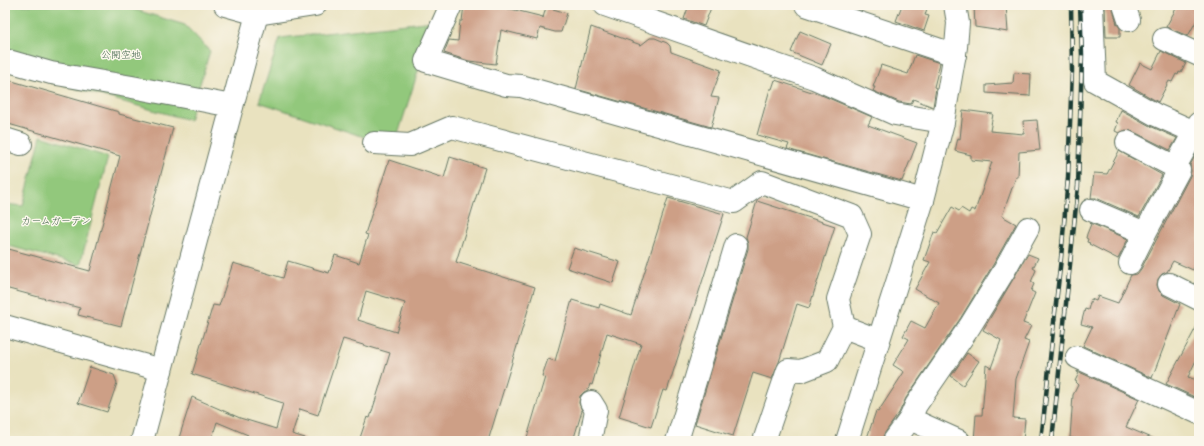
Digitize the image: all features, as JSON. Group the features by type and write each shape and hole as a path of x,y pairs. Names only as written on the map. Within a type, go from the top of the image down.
{"street":[{"path":"225,5 257,14 315,5"},
{"path":"451,5 426,61 506,85 521,86 923,200"},
{"path":"605,5 814,78 895,114 943,122"},
{"path":"806,5 955,55"},
{"path":"847,441 923,200 943,122 956,46 958,23 955,5"},
{"path":"1092,5 1095,81 1156,115 1198,130 1175,167"},
{"path":"142,441 257,14"},
{"path":"1164,39 1199,55"},
{"path":"5,60 51,73 132,86 232,106"},
{"path":"374,143 410,145 452,127 734,202 762,182 852,216 860,234 838,299 844,327 828,361 801,372 788,370 764,441"},
{"path":"1127,142 1179,170 1130,263"},
{"path":"1091,210 1145,233"},
{"path":"894,441 910,419 916,405 970,326 1004,271 1028,228"},
{"path":"677,441 736,245"},
{"path":"1169,284 1199,299"},
{"path":"5,326 161,370"},
{"path":"844,327 870,337 879,338"},
{"path":"1077,357 1199,414"},
{"path":"591,402 596,410 596,440"},
{"path":"910,419 959,441"}],"green space":[{"name":"公開空地","path":"5,5 120,5 185,25 210,51 189,120 5,69"},
{"path":"434,21 394,147 259,102 280,38"},
{"name":"カームガーデン","path":"41,136 108,157 80,265 5,245 5,204 23,206"}],"building":[{"path":"464,5 511,9 543,18 546,7 567,13 561,32 540,28 537,39 501,30 496,64 469,61 444,53 449,40 458,41 460,21 462,21"},
{"path":"689,5 712,5 704,26 684,19"},
{"path":"902,5 928,5 925,15 929,16 924,31 896,21"},
{"path":"974,5 1006,5 1008,32 975,27"},
{"path":"1105,5 1112,5 1117,24 1120,28 1120,37 1106,37"},
{"path":"1178,5 1199,5 1199,16 1188,36 1166,27"},
{"path":"591,27 641,45 650,38 655,38 667,43 670,46 671,52 721,70 711,97 719,98 711,127 576,89"},
{"path":"800,31 831,44 822,65 791,52"},
{"path":"1161,51 1186,63 1181,73 1179,72 1178,75 1176,74 1172,82 1169,81 1158,102 1129,85 1140,63 1152,69"},
{"path":"915,55 940,63 934,87 936,88 933,107 913,99 911,104 899,102 873,91 881,65 908,74"},
{"path":"1014,73 1031,74 1030,96 986,93 986,85 1013,83"},
{"path":"5,79 119,112 119,114 173,128 121,326 78,315 80,308 5,288 5,248 90,271 120,156 5,123"},
{"path":"775,80 824,96 872,117 868,125 917,143 902,181 787,149 789,144 757,135 770,89 772,89"},
{"path":"963,110 993,114 990,131 1024,134 1023,121 1037,120 1040,150 1019,152 1018,177 1016,177 1002,216 1016,224 993,265 960,319 906,398 899,413 884,434 882,441 866,441 876,411 878,412 904,372 893,365 909,339 903,336 911,321 925,328 939,303 915,289 930,262 924,260 934,232 937,233 952,207 959,211 961,208 969,213 971,209 975,211 992,162 971,160 971,155 955,151 958,138 960,139"},
{"path":"1121,110 1150,126 1177,138 1170,150 1132,131 1126,130 1119,133 1115,131 1118,123 1116,122"},
{"path":"1199,149 1199,255 1193,270 1173,261 1167,272 1162,274 1158,279 1157,285 1159,291 1163,295 1180,304 1152,378 1083,346 1092,327 1081,324 1085,309 1088,310 1091,299 1096,301 1098,296 1118,303 1131,275 1137,274 1141,269 1190,176 1190,165"},
{"path":"1119,151 1162,175 1139,217 1096,198 1091,198 1094,173 1107,174"},
{"path":"450,157 485,168 456,262 535,287 488,441 359,441 367,417 370,418 390,353 343,339 318,415 300,409 292,434 305,438 304,441 246,441 248,435 217,422 211,441 178,441 192,397 240,418 276,429 283,403 192,374 213,305 219,306 233,263 283,278 288,261 329,273 335,255 359,263 368,235 365,234 389,160 444,178","holes":["366,291 405,303 396,332 358,320"]},
{"path":"668,198 724,214 667,391 663,390 651,427 619,417 641,344 607,333 592,385 590,384 588,390 580,396 579,403 582,411 573,441 526,441 545,377 542,376 548,359 555,361 572,300 599,308 600,304 631,315"},
{"path":"757,201 835,226 809,308 797,304 779,362 772,379 753,373 733,436 695,424 748,249 746,237"},
{"path":"1090,223 1128,239 1118,259 1087,242 1088,239 1086,238 1091,224"},
{"path":"574,248 620,262 613,283 567,268"},
{"path":"1028,254 1038,258 1033,268 1036,270 1031,282 1034,284 1031,291 1035,293 1023,323 1031,326 1024,340 1029,342 1016,379 1013,418 1025,419 1023,441 974,441 976,415 982,415 986,365 991,368 1001,340 983,330"},
{"path":"1199,322 1199,354 1188,377 1199,381 1199,399 1166,384"},
{"path":"967,353 979,361 963,385 951,376"},
{"path":"90,367 114,375 117,383 107,412 78,403"},
{"path":"1077,371 1139,399 1126,427 1159,441 1081,441 1081,439 1070,438 1073,395 1078,385 1075,381 1079,373"}],"railway":[{"path":"1041,441 1061,258 1068,178 1072,70 1071,5"},
{"path":"1052,441 1078,186 1082,55 1080,5"}]}
